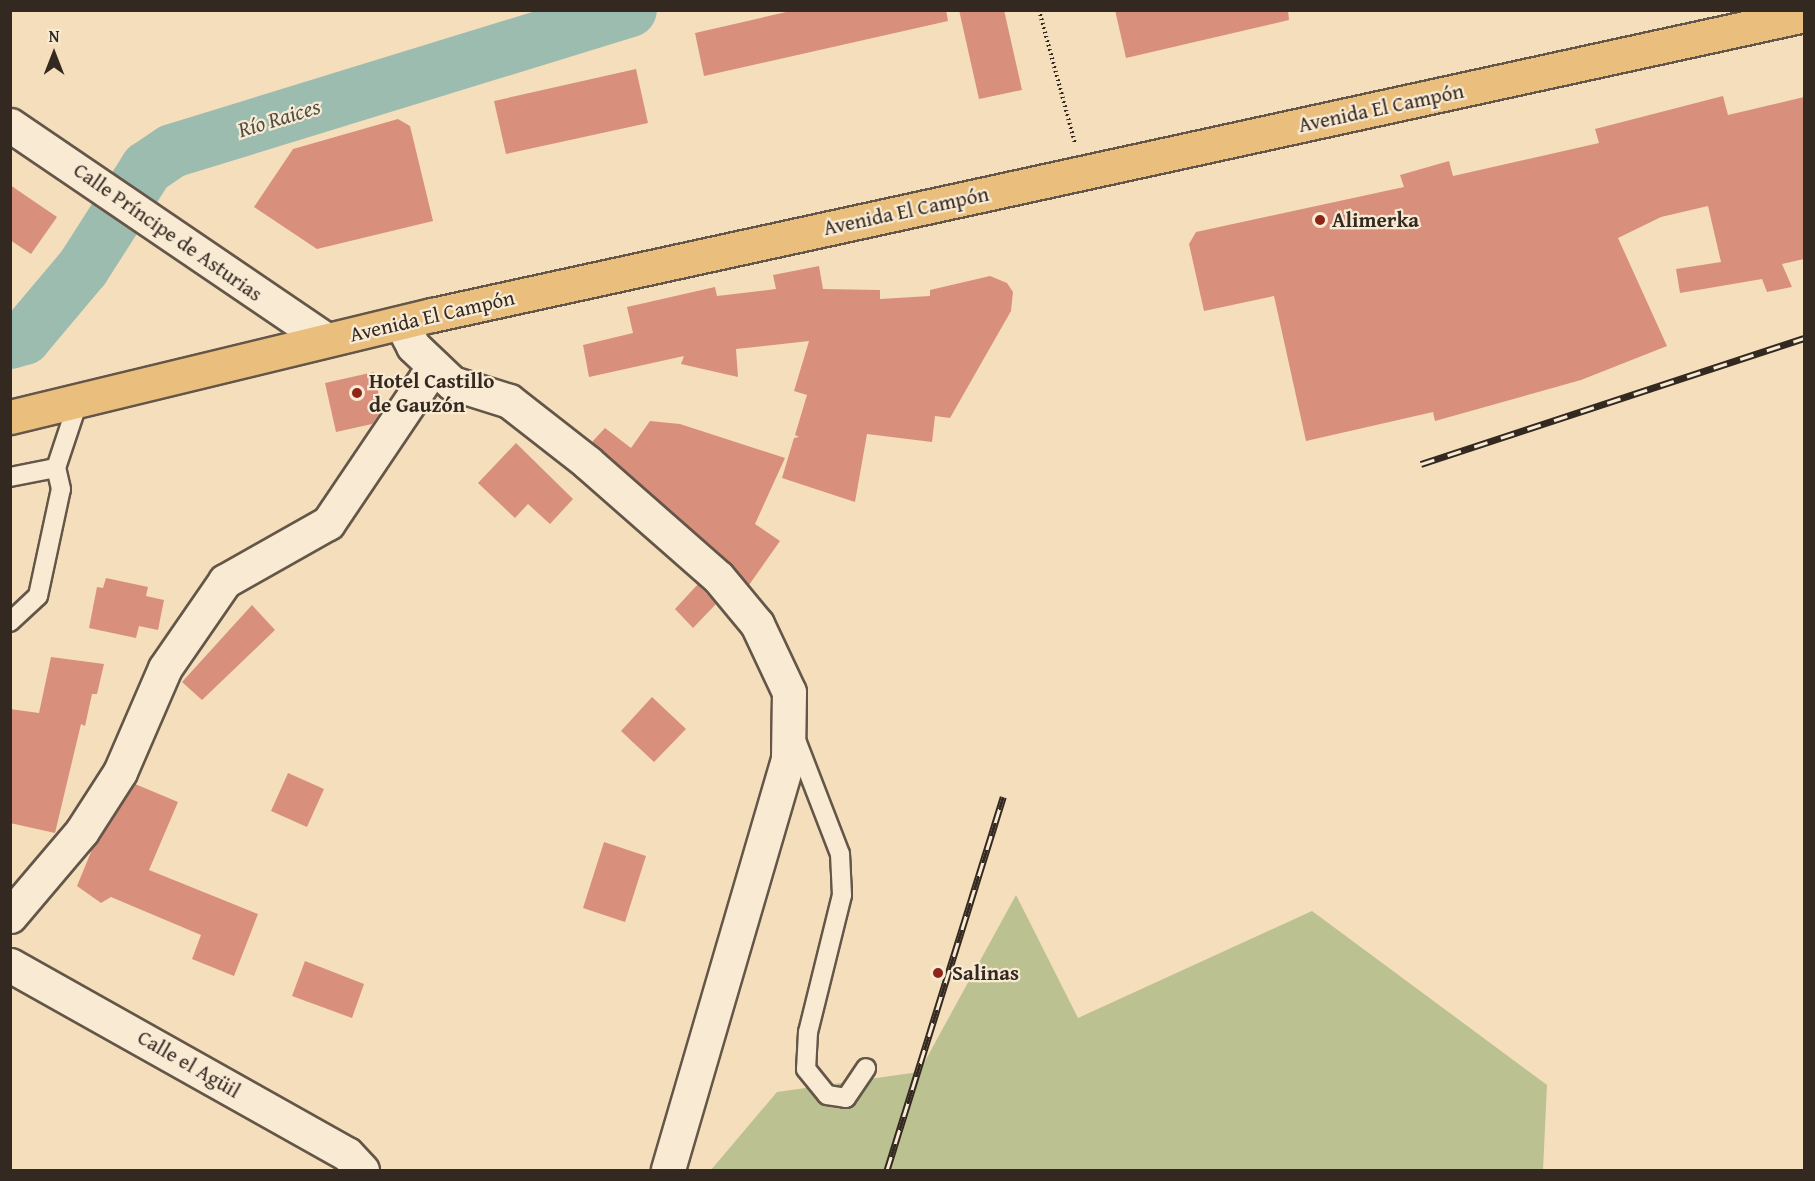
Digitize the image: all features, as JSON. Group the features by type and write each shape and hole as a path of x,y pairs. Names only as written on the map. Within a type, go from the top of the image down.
{"main road":[{"name":"Avenida El Campón","path":"10,417 325,339 1804,15"}],"street":[{"name":"Calle Príncipe de Asturias","path":"10,125 106,188 152,222 325,339"},
{"path":"401,322 413,346 452,383 509,401 587,462 718,577 757,624 789,692 788,759 668,1170"},
{"path":"10,915 82,831 114,782 165,668 225,581 328,523 434,366"},
{"name":"Calle el Agüil","path":"10,965 347,1154 362,1170"}],"lane":[{"path":"10,622 38,596 61,489 56,468 78,402"},
{"path":"10,477 56,468"},
{"path":"788,722 840,854 842,895 808,1032 806,1069 827,1095 846,1098 866,1068"}],"path":[{"path":"1039,10 1083,173"}],"green space":[{"path":"1016,895 1078,1018 1312,911 1547,1085 1543,1170 711,1170 777,1092 919,1072"}],"building":[{"path":"795,10 946,10 948,21 704,76 695,33"},
{"path":"959,10 1004,10 1022,90 979,99"},
{"path":"1115,10 1288,10 1289,20 1126,58"},
{"path":"636,69 648,123 506,154 494,101"},
{"path":"1723,96 1728,115 1804,97 1804,259 1782,264 1792,287 1767,292 1762,279 1680,293 1676,269 1721,262 1708,206 1661,217 1618,238 1667,346 1581,380 1435,421 1433,412 1306,441 1274,296 1204,311 1189,244 1196,232 1404,187 1400,175 1449,161 1453,176 1599,143 1595,129"},
{"path":"398,119 410,126 433,221 317,249 254,207 293,149"},
{"path":"10,185 57,217 31,254 10,240"},
{"path":"819,266 823,289 880,290 880,299 930,296 930,290 990,276 1007,283 1013,292 1011,311 950,418 935,416 932,442 867,434 855,502 782,478 794,438 799,437 795,435 807,395 794,391 809,341 736,349 738,377 681,364 684,356 589,377 583,345 633,333 627,307 715,287 717,296 776,289 773,275"},
{"path":"374,372 382,410 372,424 336,432 325,383"},
{"path":"650,421 680,424 785,458 755,524 780,541 749,585 730,563 592,442 605,428 631,448"},
{"path":"516,443 573,499 550,524 528,504 515,518 478,483"},
{"path":"106,578 148,587 146,596 164,600 158,630 139,626 136,638 89,628 97,587 103,588"},
{"path":"698,584 716,604 693,628 675,609"},
{"path":"252,605 275,630 202,700 182,682"},
{"path":"51,657 104,664 97,694 92,694 85,726 81,724 55,833 10,823 10,709 39,713"},
{"path":"652,697 686,729 654,762 621,731"},
{"path":"288,773 324,789 307,827 271,811"},
{"path":"135,784 178,802 149,870 258,914 234,976 192,959 201,935 111,897 101,903 77,886 93,847"},
{"path":"604,842 646,856 625,922 583,908"},
{"path":"305,961 364,984 352,1018 292,996"}],"waterway":[{"name":"Río Raices","path":"10,342 24,338 83,268 147,168 172,151 630,10"}],"railway":[{"path":"1421,464 1804,338"},
{"path":"887,1170 1003,797"}],"place":[{"name":"Alimerka","path":"1320,220"},
{"name":"Hotel Castillo de Gauzón","path":"357,393"},
{"name":"Salinas","path":"938,973"}]}
